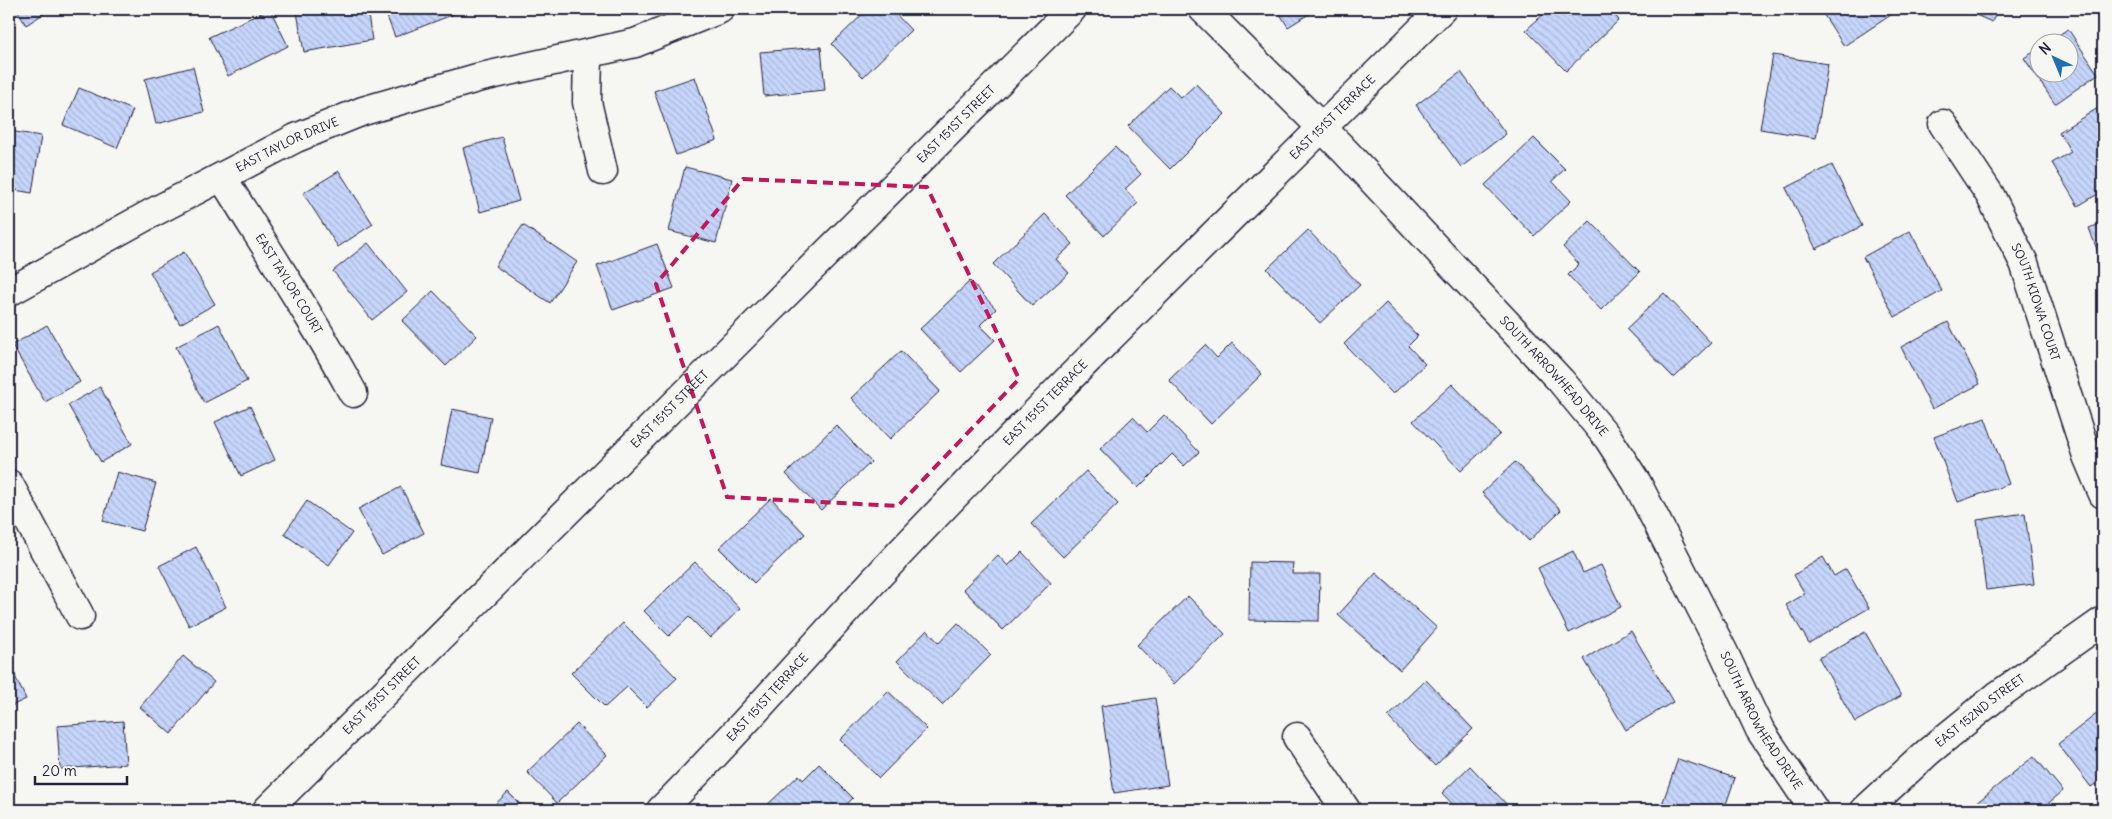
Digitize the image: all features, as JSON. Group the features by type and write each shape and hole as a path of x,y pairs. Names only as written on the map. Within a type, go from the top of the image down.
{"street":[{"name":"EAST TAYLOR DRIVE","path":"9,292 222,176 296,138 363,112 477,78 635,43 720,9"},
{"name":"EAST 151ST STREET","path":"267,810 1072,9"},
{"name":"SOUTH ARROWHEAD DRIVE","path":"1203,9 1322,128 1560,381 1608,438 1637,483 1724,653 1760,730 1814,810"},
{"name":"EAST 151ST TERRACE","path":"661,810 752,716 898,555 1047,402 1442,9"},
{"path":"588,54 587,102 603,171"},
{"name":"SOUTH KIOWA COURT","path":"1943,124 1990,195 2024,263 2087,456 2103,494"},
{"name":"EAST TAYLOR COURT","path":"222,176 299,303 323,338 353,393"},
{"path":"9,484 80,616"},
{"name":"EAST 152ND STREET","path":"1865,810 1928,752 1996,696 2103,621"},
{"path":"1297,736 1346,810"}],"highlighted area":[{"path":"743,179 927,187 1019,379 898,506 727,497 656,284"}],"building":[{"path":"16,9 51,9 26,25"},
{"path":"270,9 288,46 228,76 209,37"},
{"path":"318,9 367,9 372,40 304,52 297,12"},
{"path":"384,9 461,9 462,11 395,37"},
{"path":"868,9 891,9 911,30 863,77 832,44"},
{"path":"1277,9 1317,9 1288,27"},
{"path":"1549,9 1609,9 1619,20 1566,71 1526,30"},
{"path":"1820,9 1900,9 1844,46"},
{"path":"1962,9 1998,9 1992,22"},
{"path":"821,47 825,90 764,96 760,52"},
{"path":"2080,47 2098,74 2055,104 2040,82 2080,82"},
{"path":"2030,54 2030,67 2024,58"},
{"path":"1773,55 1828,64 1816,138 1760,129"},
{"path":"193,67 204,112 156,124 145,79"},
{"path":"1461,72 1506,134 1461,167 1416,105"},
{"path":"695,77 717,140 676,155 654,91"},
{"path":"1196,84 1225,114 1170,169 1128,126 1169,86 1181,98"},
{"path":"79,88 133,110 117,148 63,125"},
{"path":"2098,108 2103,117 2103,191 2078,206 2052,163 2071,152 2059,132"},
{"path":"9,131 41,136 32,193 9,189"},
{"path":"502,137 519,201 480,212 463,148"},
{"path":"1534,138 1565,169 1552,181 1571,201 1534,236 1485,185"},
{"path":"1115,147 1141,174 1125,189 1138,203 1104,236 1065,195"},
{"path":"1832,165 1862,226 1816,249 1786,188"},
{"path":"685,167 732,179 716,243 669,231"},
{"path":"339,171 373,224 338,247 303,193"},
{"path":"1045,214 1073,244 1056,259 1069,273 1032,306 993,264"},
{"path":"1590,221 1640,272 1601,310 1568,275 1579,264 1563,247"},
{"path":"2103,223 2103,266 2089,228"},
{"path":"523,225 577,262 550,303 495,266"},
{"path":"1308,230 1360,285 1320,323 1267,269"},
{"path":"1910,231 1942,291 1895,317 1863,257"},
{"path":"368,243 407,292 372,320 333,271"},
{"path":"657,244 674,288 613,310 597,266"},
{"path":"184,252 215,304 180,324 150,272"},
{"path":"970,281 996,309 980,325 995,340 961,372 920,329"},
{"path":"433,291 477,336 446,366 402,321"},
{"path":"1664,293 1711,343 1674,378 1626,329"},
{"path":"1386,303 1418,336 1408,346 1425,364 1393,394 1344,344"},
{"path":"1948,322 1980,384 1932,409 1901,347"},
{"path":"219,324 247,381 204,403 176,347"},
{"path":"47,325 80,382 45,402 12,345"},
{"path":"1232,343 1262,374 1211,424 1169,380 1205,345 1217,358"},
{"path":"901,351 940,391 890,439 851,398"},
{"path":"1452,384 1500,434 1461,471 1413,421"},
{"path":"100,387 132,444 101,462 68,405"},
{"path":"250,406 275,460 241,476 215,422"},
{"path":"452,409 491,417 480,473 441,465"},
{"path":"1164,415 1199,452 1184,466 1172,454 1138,488 1100,449 1133,417 1147,432"},
{"path":"1985,418 2009,484 1958,502 1934,437"},
{"path":"836,425 871,462 821,510 786,474"},
{"path":"1515,462 1561,510 1529,541 1482,493"},
{"path":"1086,471 1118,504 1063,557 1031,524"},
{"path":"117,472 156,483 142,531 103,521"},
{"path":"401,487 424,533 382,555 358,509"},
{"path":"771,498 805,534 754,583 719,548"},
{"path":"307,501 352,533 329,565 284,534"},
{"path":"2025,513 2034,584 1986,590 1977,520"},
{"path":"196,547 226,607 189,626 159,566"},
{"path":"1573,551 1583,573 1601,565 1621,607 1569,633 1538,568"},
{"path":"1022,552 1051,583 1003,630 963,589 998,555 1008,566"},
{"path":"1823,557 1834,576 1846,569 1869,608 1809,643 1786,605 1805,594 1794,575"},
{"path":"695,562 740,609 710,638 689,617 669,636 644,611"},
{"path":"1250,562 1293,563 1292,574 1320,574 1319,621 1249,620"},
{"path":"1376,573 1437,628 1400,670 1338,615"},
{"path":"1188,596 1225,634 1174,684 1137,645"},
{"path":"623,623 677,678 647,707 627,687 605,707 571,673"},
{"path":"958,623 991,655 942,705 897,661 927,630 939,643"},
{"path":"1631,631 1673,702 1626,730 1584,659"},
{"path":"1865,632 1901,696 1855,722 1819,658"},
{"path":"183,656 214,682 171,734 140,707"},
{"path":"9,664 26,699 9,707"},
{"path":"1426,680 1473,729 1435,766 1388,717"},
{"path":"888,691 927,729 879,778 840,740"},
{"path":"1155,698 1168,785 1114,793 1101,706"},
{"path":"2099,712 2103,718 2103,778 2091,787 2058,744"},
{"path":"123,721 126,764 60,769 57,726"},
{"path":"577,724 607,755 557,803 527,772"},
{"path":"2034,756 2063,791 2045,806 2048,810 1980,810 1975,804"},
{"path":"1678,759 1735,778 1724,810 1660,810"},
{"path":"819,764 853,798 841,810 768,810 765,807 799,775 803,780"},
{"path":"1470,766 1512,810 1454,810 1456,808 1442,793"},
{"path":"508,792 526,810 489,810"}]}
